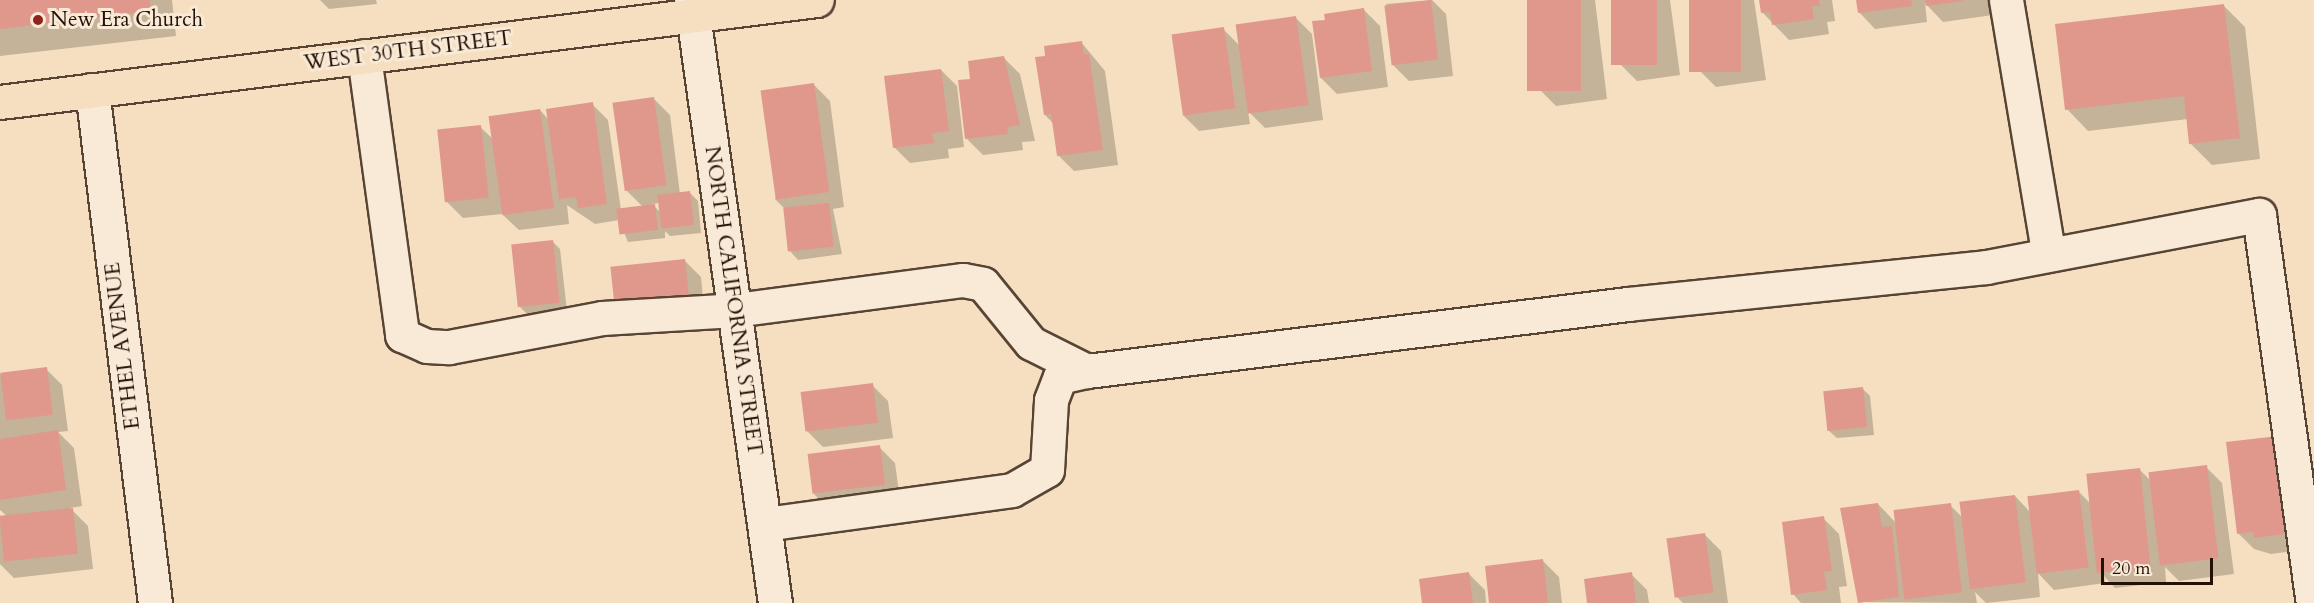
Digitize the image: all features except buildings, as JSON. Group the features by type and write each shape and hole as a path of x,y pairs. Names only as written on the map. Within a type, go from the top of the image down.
{"main road":[{"name":"WEST 30TH STREET","path":"0,102 364,56 692,8 816,0"}],"street":[{"path":"2006,0 2048,252"},
{"name":"NORTH CALIFORNIA STREET","path":"692,8 775,603"},
{"path":"364,56 402,336 427,346 448,347 602,318 735,310 963,280 983,284 1031,343 1087,371"},
{"name":"ETHEL AVENUE","path":"92,90 155,603"},
{"path":"765,525 1012,490 1047,470 1052,400 1060,377 1087,371 1628,304 1986,267 2048,252 2259,215 2313,603"}],"place":[{"name":"New Era Church","path":"38,20"}]}
